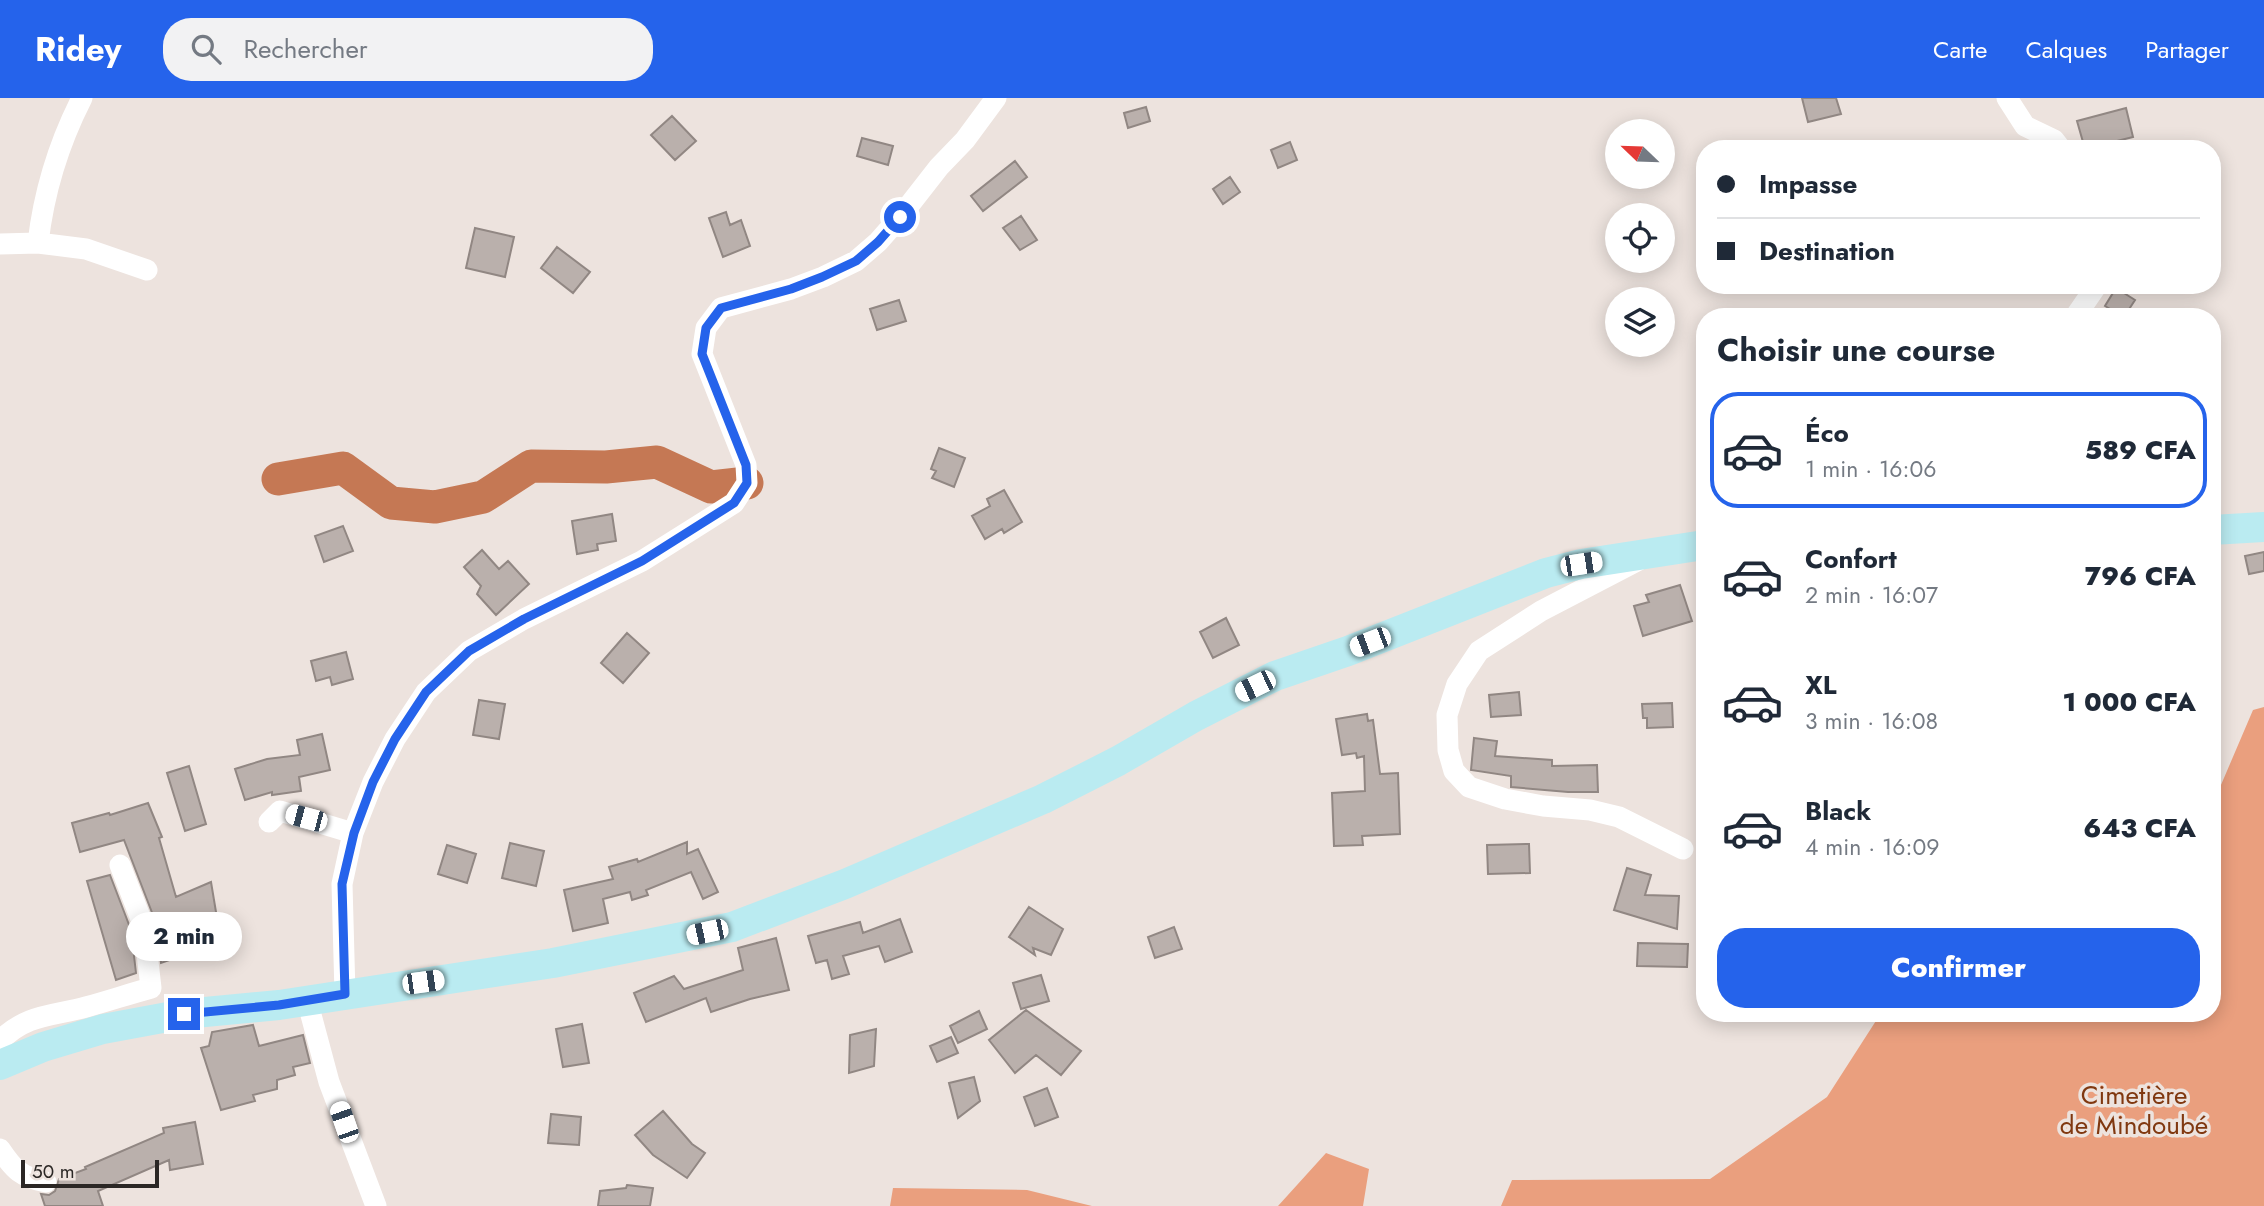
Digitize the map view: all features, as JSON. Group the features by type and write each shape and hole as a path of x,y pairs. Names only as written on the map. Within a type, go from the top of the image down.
{"street":[{"path":"38,243 42,206 53,166 82,98"},
{"path":"345,994 342,884 354,833 373,782 395,739 426,692 469,651 524,619 642,561 734,503 747,483 746,465 702,354 706,328 721,308 791,289 856,261 878,242 900,217 996,98"},
{"path":"2007,98 2025,126 2054,140"},
{"path":"0,244 38,243 86,248 147,270"},
{"path":"2221,529 2264,527"},
{"path":"0,1065 103,1029 184,1014 307,1000 553,963 733,927 845,884 1043,799 1275,676 1348,651 1546,573 1581,564 1696,546"},
{"path":"1653,553 1541,611 1479,652 1457,684 1447,715 1448,750 1454,771 1469,787 1505,799 1543,807 1590,810 1619,817 1683,849"},
{"path":"269,822 280,811 354,833"},
{"path":"0,1041 12,1028 40,1016 84,1008 150,988 144,927 120,866"},
{"path":"307,1000 330,1082 376,1206"},
{"path":"0,1149 13,1168 28,1178 46,1182"}],"green space":[{"name":"Cimetière de Mindoubé","path":"2264,707 2264,1206 1501,1206 1512,1180 1710,1179 1827,1097 1875,1022 2221,1022 2221,785 2253,710"},
{"path":"1326,1153 1369,1169 1363,1206 1278,1206"},
{"path":"893,1188 1027,1190 1092,1206 890,1206"}],"building":[{"path":"1802,98 1836,98 1841,114 1808,122"},
{"path":"1146,107 1150,121 1128,128 1124,113"},
{"path":"2126,108 2133,137 2121,140 2082,140 2077,121"},
{"path":"672,116 696,141 675,160 651,135"},
{"path":"862,138 893,146 888,165 857,156"},
{"path":"1290,142 1297,160 1278,168 1271,150"},
{"path":"1015,161 1027,177 983,211 971,196"},
{"path":"1230,177 1240,192 1223,204 1213,189"},
{"path":"726,212 730,225 741,220 750,246 723,257 709,218"},
{"path":"1021,216 1037,240 1020,250 1003,228"},
{"path":"475,228 514,237 505,277 466,268"},
{"path":"557,247 590,272 573,293 541,268"},
{"path":"2112,294 2126,294 2135,300 2130,308 2105,306"},
{"path":"899,300 906,321 877,330 870,309"},
{"path":"939,448 965,458 954,487 932,478 936,471 931,469"},
{"path":"1004,490 1022,522 1004,533 1002,529 985,539 972,516 990,506 987,499"},
{"path":"612,514 616,541 597,544 598,550 577,554 572,521"},
{"path":"343,526 353,551 324,562 315,536"},
{"path":"482,550 499,569 508,561 529,584 496,615 477,594 481,586 464,567"},
{"path":"2264,552 2264,571 2249,574 2245,556"},
{"path":"1680,585 1692,621 1643,636 1634,606 1649,602 1646,595"},
{"path":"1226,618 1239,645 1213,658 1200,632"},
{"path":"627,633 649,653 623,683 601,663"},
{"path":"346,652 353,679 332,685 330,677 316,681 311,661"},
{"path":"1519,692 1521,715 1491,717 1489,695"},
{"path":"479,700 505,704 499,739 473,735"},
{"path":"1672,703 1673,727 1647,728 1642,704"},
{"path":"1367,714 1368,721 1373,720 1380,774 1398,773 1400,834 1362,836 1363,845 1334,846 1332,793 1365,791 1364,756 1357,758 1356,753 1342,755 1336,719"},
{"path":"322,734 330,770 299,777 301,791 272,795 272,792 245,800 235,769 267,759 300,755 297,740"},
{"path":"1474,738 1497,741 1495,756 1552,760 1552,766 1597,765 1598,792 1511,787 1511,776 1471,770"},
{"path":"189,766 206,824 185,831 167,773"},
{"path":"148,803 162,837 159,838 176,897 211,882 217,918 186,931 193,952 161,963 156,923 124,840 80,852 72,823"},
{"path":"687,842 687,854 698,849 718,892 703,899 691,872 646,890 648,895 632,900 630,892 603,899 608,923 573,931 564,890 613,879 609,867 637,859 638,862"},
{"path":"510,843 544,851 536,886 502,878"},
{"path":"1529,844 1530,873 1488,874 1487,845"},
{"path":"447,845 476,854 467,883 438,874"},
{"path":"1627,868 1651,875 1645,895 1679,896 1677,929 1614,910"},
{"path":"110,875 131,930 136,973 116,980 87,881"},
{"path":"1029,907 1063,929 1051,955 1033,948 1035,955 1009,937"},
{"path":"900,919 912,952 885,962 879,946 843,956 849,974 832,979 827,960 816,963 808,936 860,922 863,933"},
{"path":"1174,927 1182,949 1155,958 1148,937"},
{"path":"776,938 789,990 711,1012 706,998 646,1022 634,993 674,976 684,989 743,970 738,948"},
{"path":"1638,943 1688,944 1687,967 1637,966"},
{"path":"1041,975 1049,1001 1021,1009 1013,983"},
{"path":"1026,1010 1081,1051 1061,1075 1036,1055 1015,1073 989,1040"},
{"path":"979,1011 987,1029 958,1043 950,1026"},
{"path":"582,1024 589,1063 563,1067 556,1029"},
{"path":"253,1025 259,1046 303,1035 310,1063 293,1067 295,1075 277,1080 277,1089 253,1095 255,1101 221,1110 201,1048 209,1046 212,1032"},
{"path":"876,1029 874,1066 849,1073 850,1035"},
{"path":"951,1037 958,1053 937,1062 930,1046"},
{"path":"974,1077 980,1101 958,1118 949,1083"},
{"path":"1047,1088 1058,1117 1035,1126 1024,1097"},
{"path":"663,1111 692,1144 705,1153 687,1178 653,1155 635,1135"},
{"path":"551,1114 581,1117 579,1145 548,1143"},
{"path":"195,1122 203,1164 170,1170 169,1160 98,1191 103,1206 45,1206 41,1194 49,1195 55,1191 59,1179 164,1133 163,1128"},
{"path":"627,1185 653,1188 650,1206 598,1206 600,1191 626,1188"}],"waterway":[{"path":"278,479 343,468 391,503 435,507 483,497 531,466 606,467 657,462 711,487 747,483"}],"route":[{"path":"184,1014 279,1005 345,994 342,884 354,833 373,782 395,739 426,692 469,651 524,619 642,561 734,503 747,483 746,465 702,354 706,328 721,308 791,289 856,261 878,242 900,217"}]}
